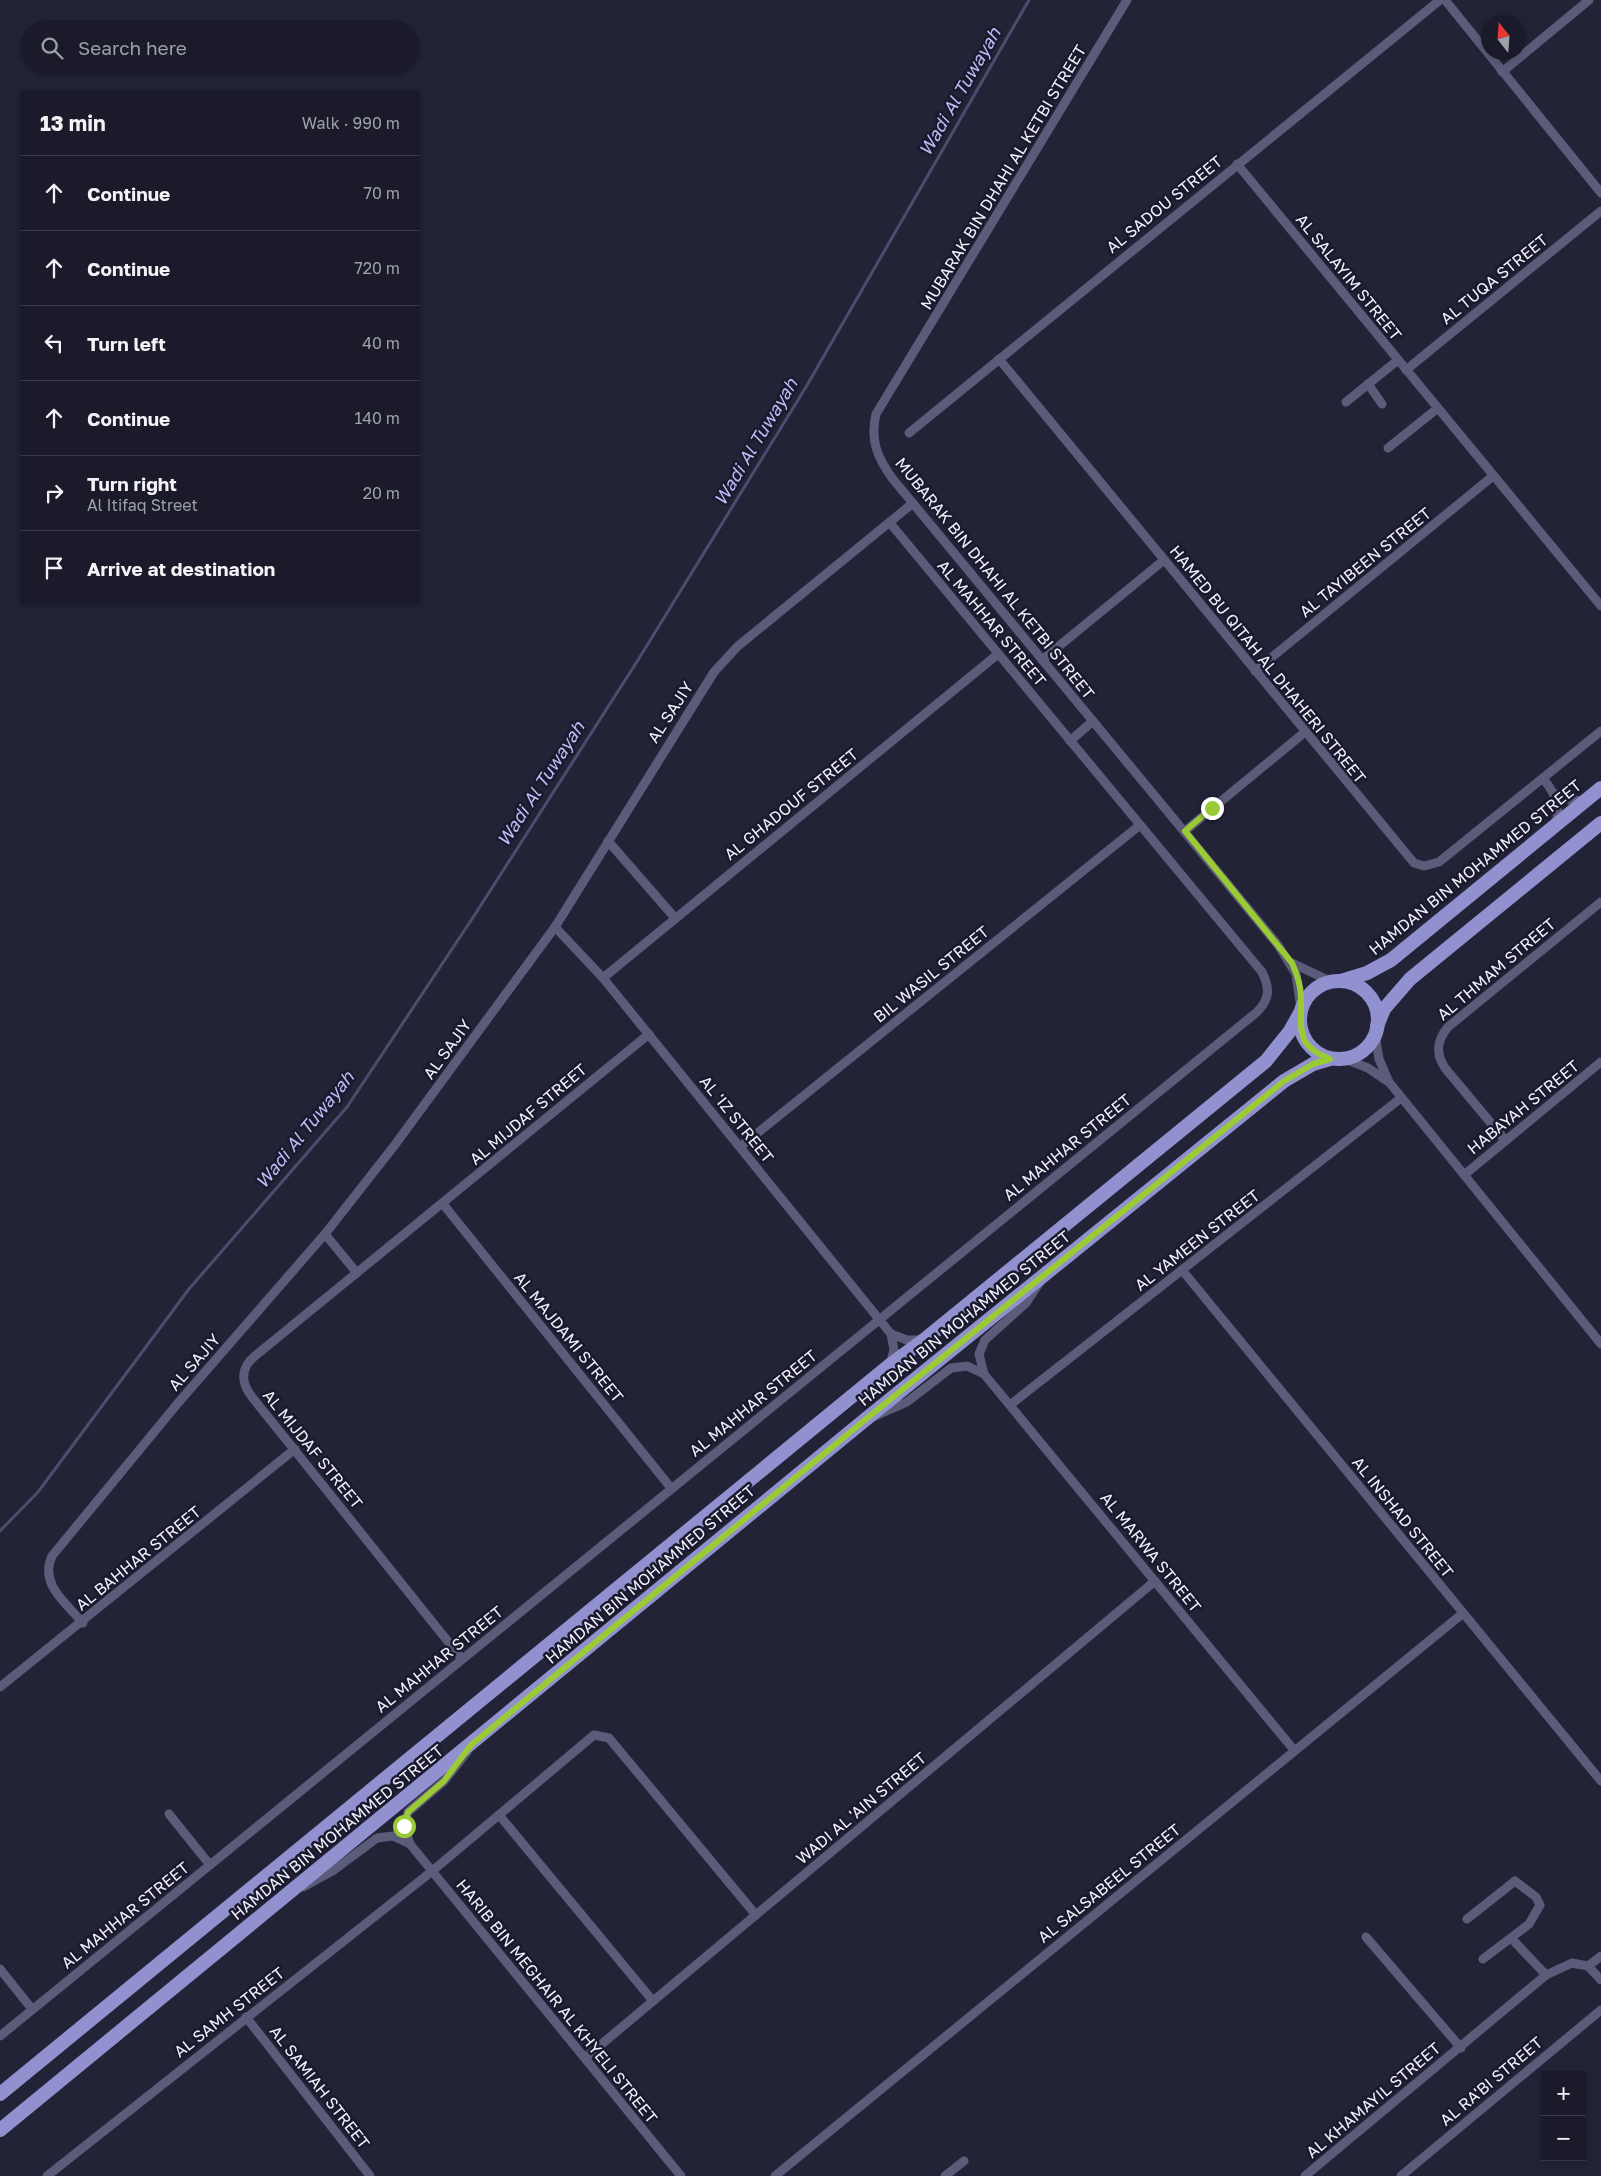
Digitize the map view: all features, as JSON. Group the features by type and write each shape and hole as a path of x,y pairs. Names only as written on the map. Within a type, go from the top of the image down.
{"main road":[{"name":"HAMDAN BIN MOHAMMED STREET","path":"1336,982 1367,974 1391,960 1601,788"},
{"path":"1376,1030 1377,1013 1373,1001 1364,991 1353,984 1336,982 1313,991 1301,1011 1303,1037 1310,1047 1319,1054 1330,1059 1345,1059 1364,1050 1376,1030 1384,1009 1410,979 1601,823"},
{"name":"HAMDAN BIN MOHAMMED STREET","path":"0,2094 890,1365 924,1340 1266,1061 1284,1039 1301,1011"},
{"name":"HAMDAN BIN MOHAMMED STREET","path":"0,2130 866,1419 1284,1081 1313,1064 1330,1059"}],"street":[{"name":"MUBARAK BIN DHAHI AL KETBI STREET","path":"1127,0 876,414 873,436 878,457 892,478 914,502 1292,963 1300,985 1301,1011"},
{"name":"AL SADOU STREET","path":"909,433 1440,0"},
{"path":"1445,0 1601,193"},
{"path":"1502,72 1590,0"},
{"name":"AL SALAYIM STREET","path":"1238,164 1601,606"},
{"name":"AL TUQA STREET","path":"1406,370 1601,211"},
{"name":"HAMED BU QITAH AL DHAHERI STREET","path":"999,359 1406,855 1419,865 1430,866 1439,862 1601,731"},
{"path":"1346,402 1398,360"},
{"path":"1368,384 1382,404"},
{"path":"1388,448 1438,408"},
{"name":"AL TAYIBEEN STREET","path":"1255,672 1493,476"},
{"name":"AL SAJIY","path":"83,1623 49,1583 47,1574 52,1556 178,1403 324,1234 394,1146 554,926 699,695 726,658 914,502"},
{"name":"AL MAHHAR STREET","path":"0,2036 1257,1012 1268,999 1269,990 1262,972 890,523"},
{"path":"1042,660 1164,560"},
{"name":"AL GHADOUF STREET","path":"603,978 998,654"},
{"path":"1070,741 1093,721"},
{"path":"1185,831 1305,732"},
{"path":"1543,778 1556,794 1570,800 1585,801"},
{"path":"1556,794 1559,809 1556,824"},
{"name":"BIL WASIL STREET","path":"740,1147 1140,825"},
{"path":"608,841 675,918"},
{"name":"AL THMAM STREET","path":"1505,1140 1440,1060 1438,1042 1448,1027 1601,902"},
{"name":"AL 'IZ STREET","path":"554,926 603,978 892,1334"},
{"name":"MUBARAK BIN DHAHI AL KETBI STREET","path":"1292,963 1336,982"},
{"path":"1376,1030 1379,1059 1389,1082 1601,1344"},
{"name":"AL MIJDAF STREET","path":"462,1659 248,1392 243,1379 246,1366 249,1360 443,1204 649,1034"},
{"path":"1345,1059 1368,1068 1389,1082"},
{"name":"HABAYAH STREET","path":"1464,1175 1601,1062"},
{"name":"AL YAMEEN STREET","path":"1010,1405 1401,1098"},
{"name":"AL MAJDAMI STREET","path":"443,1204 671,1488"},
{"path":"324,1234 357,1273"},
{"name":"AL INSHAD STREET","path":"1182,1270 1462,1614 1601,1781"},
{"path":"984,1374 979,1354 985,1340 1026,1303 1041,1279"},
{"path":"890,1365 894,1350 892,1334 907,1340 924,1340"},
{"path":"866,1419 887,1412 907,1402 951,1368 967,1366 984,1374"},
{"name":"AL MARWA STREET","path":"984,1374 1294,1750"},
{"name":"AL BAHHAR STREET","path":"0,1688 83,1623 295,1449"},
{"name":"WADI AL 'AIN STREET","path":"585,2058 1156,1582"},
{"name":"AL SALSABEEL STREET","path":"775,2176 1462,1614"},
{"name":"AL SAMH STREET","path":"47,2176 431,1872 594,1735 608,1738 756,1915"},
{"name":"HARIB BIN MEGHAIR AL KHYELI STREET","path":"471,1745 444,1781 408,1812 404,1826 410,1844 681,2176"},
{"path":"169,1814 210,1865"},
{"path":"499,1815 653,2001"},
{"path":"289,1894 334,1870 377,1838 393,1836 410,1844"},
{"path":"1467,1919 1513,1881 1519,1881 1536,1897 1540,1905 1529,1924 1483,1959"},
{"name":"AL KHAMAYIL STREET","path":"1366,1937 1461,2048"},
{"path":"1511,1938 1546,1975"},
{"path":"1601,1956 1588,1966 1601,1980"},
{"name":"AL KHAMAYIL STREET","path":"1305,2176 1461,2048 1546,1975 1572,1963 1588,1966"},
{"path":"0,1969 32,2009"},
{"name":"AL RA'BI STREET","path":"1401,2176 1601,2010"},
{"name":"AL SAMIAH STREET","path":"246,2017 370,2176"},
{"path":"946,2176 964,2161"}],"waterway":[{"name":"Wadi Al Tuwayah","path":"0,1531 38,1492 189,1289 347,1107 474,916 638,660 806,387 1029,0"}],"route":[{"path":"404,1826 408,1812 444,1781 459,1764 471,1745 866,1419 1284,1081 1313,1064 1330,1059 1310,1047 1303,1037 1300,1025 1300,985 1292,963 1185,831 1212,808"}]}
